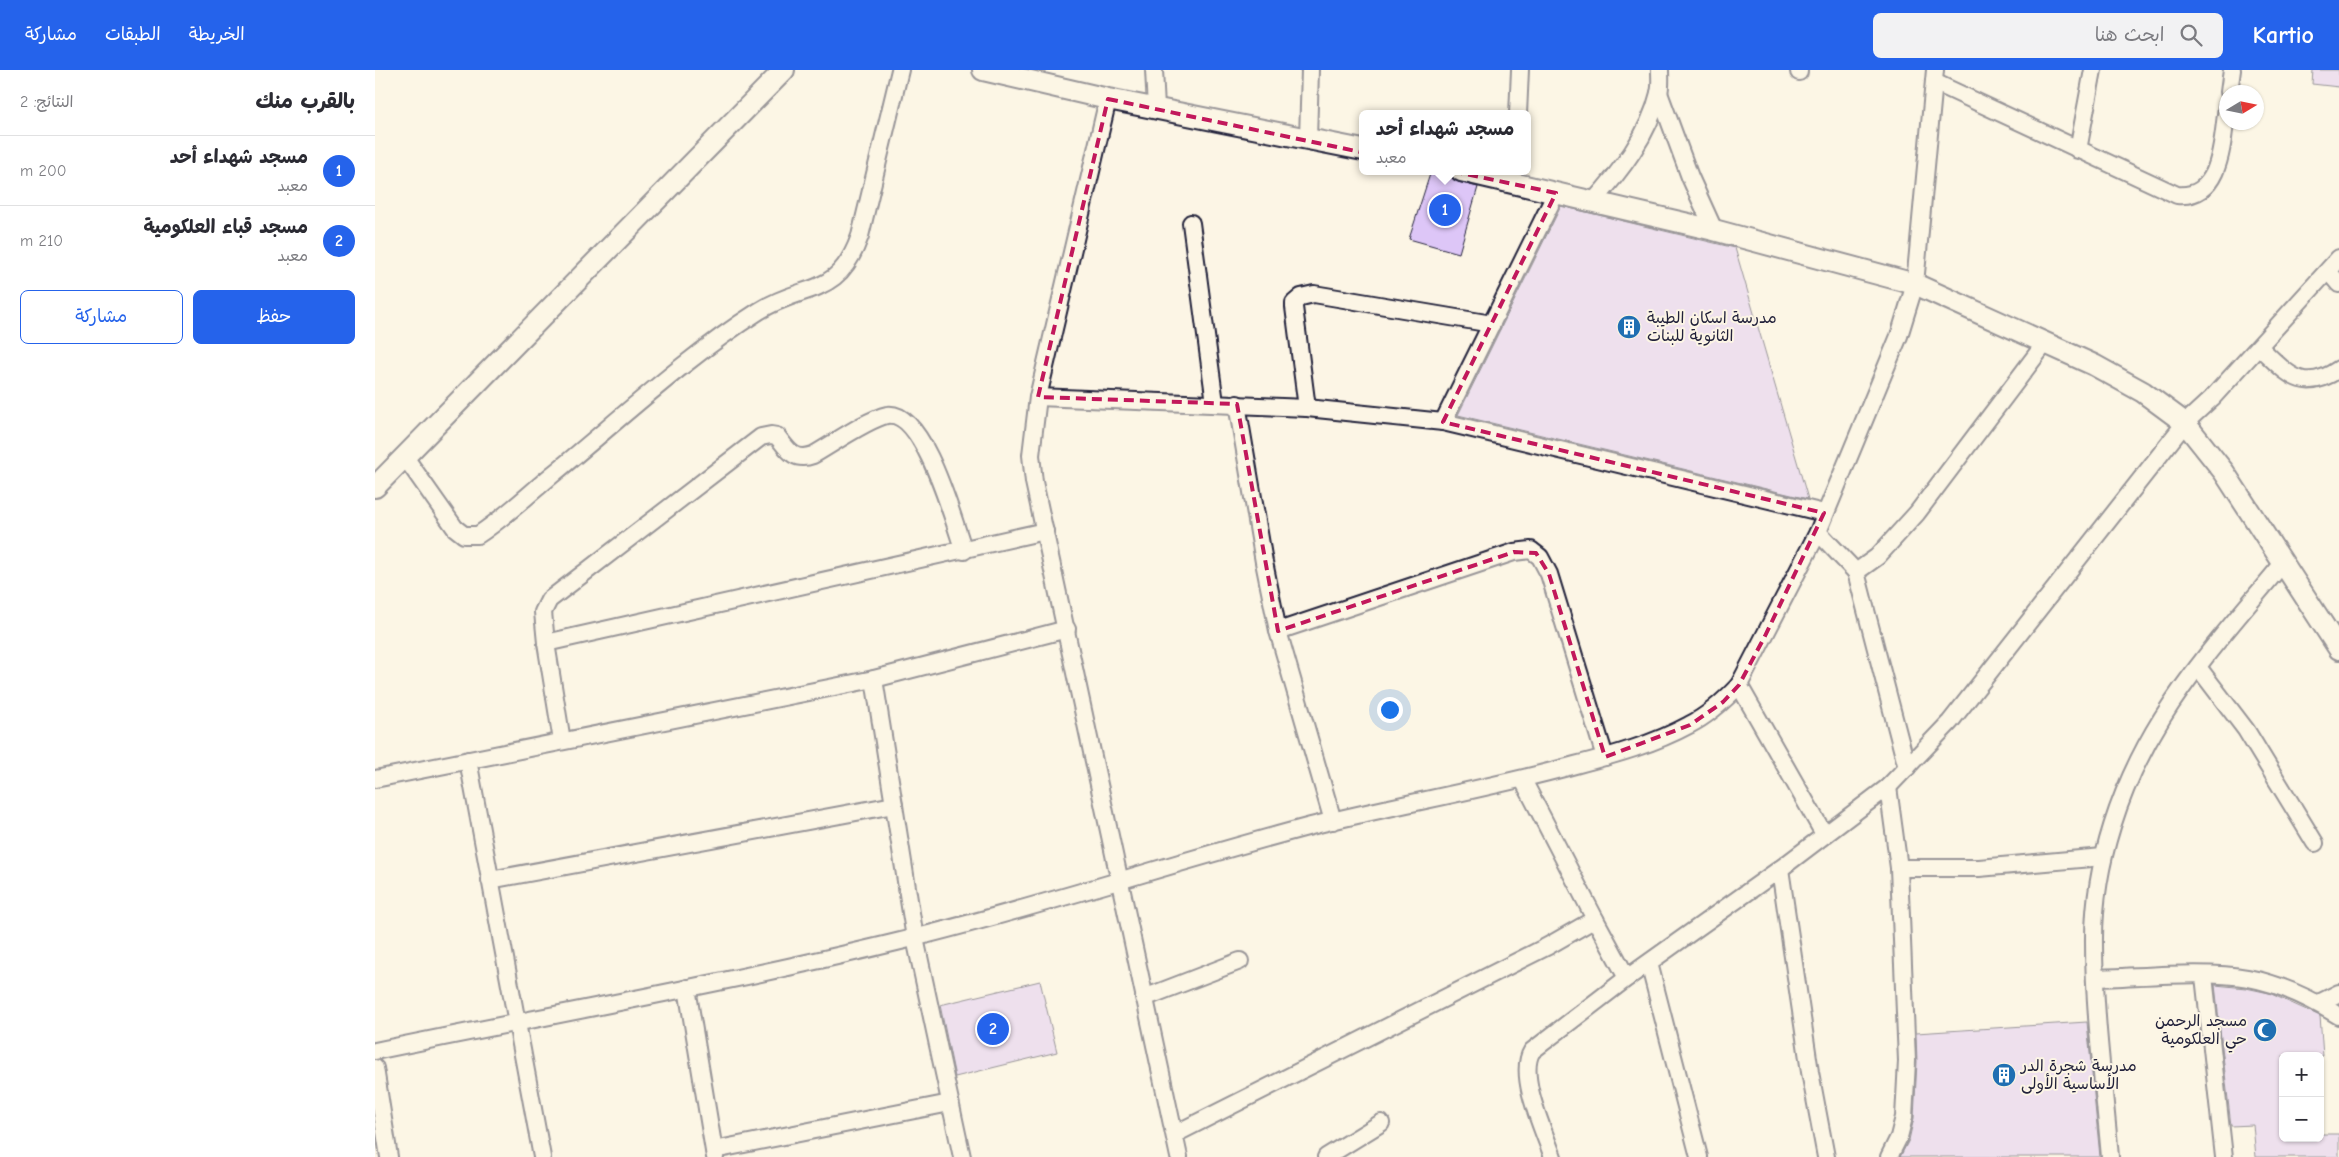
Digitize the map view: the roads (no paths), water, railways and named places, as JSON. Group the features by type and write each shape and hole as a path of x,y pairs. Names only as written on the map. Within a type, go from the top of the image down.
{"street":[{"path":"375,488 784,70"},
{"path":"405,457 455,528 464,535 478,535 742,322 765,307 813,289 838,275 853,256 860,236 900,70"},
{"path":"983,70 1108,99 1359,149"},
{"path":"1154,70 1157,108"},
{"path":"1309,139 1310,70"},
{"path":"1518,110 1520,70"},
{"path":"1592,203 1614,179 1632,154 1659,93 1660,70"},
{"path":"2079,150 2093,70"},
{"path":"2230,85 2232,70"},
{"path":"375,1051 687,988 915,938 1118,882 1247,843 1333,821 1523,780 1651,742 1690,725 1723,702 1739,685 1818,532 1899,336 1915,284 1934,76 2079,150 2177,195 2193,194 2201,191 2214,175 2223,130"},
{"path":"1659,93 1690,177 1714,230"},
{"path":"1108,99 1039,397 1031,454 1034,482 1067,629 1118,882 1179,1157"},
{"path":"1498,175 1516,177 1556,193 1592,203 1714,230 1915,284 2046,342 2143,392 2185,424 2224,472 2339,647"},
{"path":"1443,422 1556,193"},
{"path":"1191,223 1215,402"},
{"path":"1553,1157 1528,1081 1527,1058 1538,1044 1780,869 1888,787 1950,722 2185,424 2212,398 2339,258"},
{"path":"2328,271 2339,284"},
{"path":"1307,408 1294,307 1294,303 1301,297 1314,294 1492,324"},
{"path":"1856,572 1877,557 1917,514 2046,342"},
{"path":"2259,347 2292,378 2301,381 2322,379 2339,369"},
{"path":"1039,397 1215,402 1307,408 1443,422 1825,513"},
{"path":"1237,404 1262,553 1278,632 1333,821"},
{"path":"561,741 545,643 543,612 549,600 758,439 767,435 777,436 791,454 802,458 813,455 887,415 897,415 906,420 919,435 939,479 964,551"},
{"path":"545,643 964,551 1045,531"},
{"path":"1818,532 1856,572 1907,768"},
{"path":"1278,632 1514,552 1531,550 1540,557 1549,574 1605,757"},
{"path":"2110,1157 2096,978 2094,924 2103,857 2122,797 2141,754 2163,717 2198,667 2283,563"},
{"path":"375,779 874,678 1067,629"},
{"path":"2198,667 2246,730 2315,843"},
{"path":"874,678 915,938 962,1157"},
{"path":"1739,685 1824,834"},
{"path":"468,760 519,1021 542,1157"},
{"path":"1523,780 1627,978"},
{"path":"1888,787 1899,868 1907,1061 1907,1091 1899,1137 1889,1157"},
{"path":"490,880 893,805"},
{"path":"1899,868 1979,868 2103,857"},
{"path":"1780,869 1826,1157"},
{"path":"1175,1134 1548,946 1595,918"},
{"path":"1144,998 1240,961"},
{"path":"1649,963 1699,1157"},
{"path":"2096,978 2205,976 2246,978 2273,984 2319,1003 2339,1016"},
{"path":"2205,976 2224,1157"},
{"path":"687,988 714,1154 950,1103"},
{"path":"2319,1003 2339,993"},
{"path":"375,1068 389,1157"},
{"path":"1326,1157 1381,1123"}],"place":[{"name":"مسجد شهداء أحد","path":"1445,210"},
{"name":"مدرسة اسكان الطيبة الثانوية للبنات","path":"1629,327"},
{"name":"مسجد قباء العلكومية","path":"993,1029"},
{"name":"مسجد الرحمن حي العلكومية","path":"2265,1030"},
{"name":"مدرسة شجرة الدر الأساسية الأولى","path":"2004,1075"}]}
